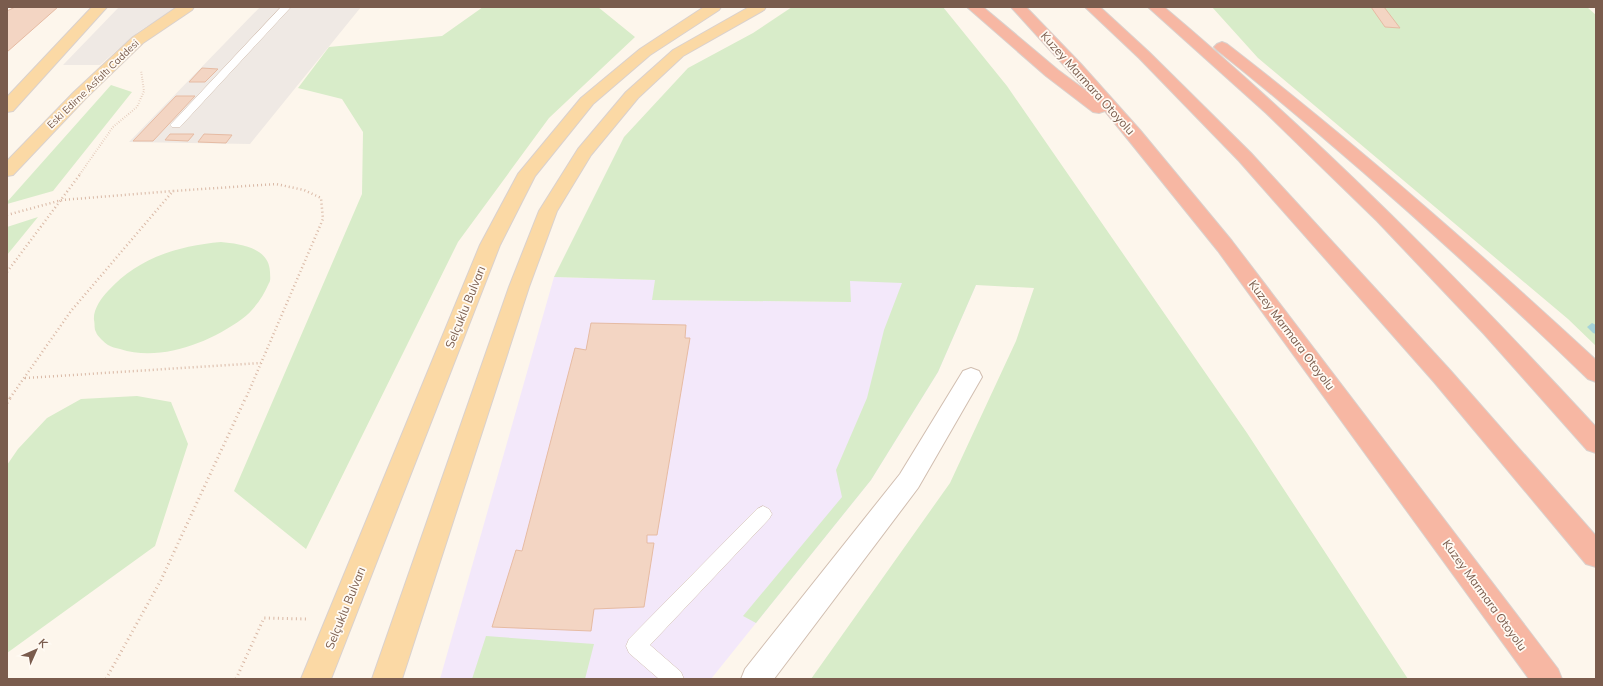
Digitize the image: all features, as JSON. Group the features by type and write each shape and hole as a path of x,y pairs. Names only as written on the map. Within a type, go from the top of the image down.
{"highway":[{"path":"974,7 1052,73 1134,134"},
{"name":"Kuzey Marmara Otoyolu","path":"1018,7 1075,67 1134,134 1253,284 1547,679"},
{"path":"1092,7 1144,55 1245,157 1442,376 1596,555"},
{"path":"1156,7 1190,36 1347,180 1536,377 1596,443"},
{"path":"1163,7 1222,47 1346,148 1504,288 1596,373"}],"main road":[{"path":"7,107 100,7"},
{"name":"Eski Edirne Asfaltı Caddesi","path":"7,171 80,95 138,40 187,7"},
{"path":"704,9 722,14 755,9"},
{"name":"Selçuklu Bulvarı","path":"316,679 490,245 527,174 587,101 645,52 704,9"},
{"path":"387,679 519,287 548,211 584,154 632,95 678,53 755,9"}],"street":[{"path":"756,679 909,482 971,377"}],"lane":[{"path":"176,125 286,7"},
{"path":"674,679 636,646 763,514"}],"path":[{"path":"7,272 62,200 114,127 138,107 144,91"},
{"path":"7,215 62,200 109,195 276,184 304,190 321,198 323,219 238,417 161,580 106,679"},
{"path":"7,403 71,311 173,191"},
{"path":"24,378 261,363"},
{"path":"236,679 264,618 340,619"}],"shaded area":[{"path":"119,7 177,7 138,32 100,65 63,65"},
{"path":"260,7 361,7 250,144 129,142"},
{"path":"554,277 655,280 653,300 850,302 849,280 976,285 938,372 871,480 711,679 440,679"}],"green space":[{"path":"483,7 598,7 635,37 549,118 458,242 306,549 234,491 362,194 363,132 342,99 298,88 329,47 442,36"},
{"path":"792,7 943,7 1007,86 1247,433 1408,679 811,679 950,483 1016,341 1034,288 976,285 938,372 871,480 756,623 743,616 842,497 836,470 867,398 884,330 902,283 850,281 851,302 652,300 655,280 554,277 624,137 688,68 753,33"},
{"path":"1212,7 1587,7 1596,15 1596,346 1568,319 1258,58"},
{"path":"111,85 132,92 53,191 7,204 7,202"},
{"path":"38,217 7,255 7,227"},
{"path":"221,242 252,248 265,257 268,264 270,282 261,298 242,319 215,336 184,348 167,352 135,352 120,349 108,345 98,335 95,329 94,316 98,304 108,291 132,270 145,262 174,251"},
{"path":"137,396 171,402 188,444 155,546 7,653 7,465 18,449 47,418 81,399"},
{"path":"486,636 594,644 585,679 472,679"}],"building":[{"path":"15,7 58,7 7,52 7,11"},
{"path":"1371,7 1384,7 1400,28 1385,27"},
{"path":"202,68 218,69 205,82 189,82"},
{"path":"176,96 195,96 153,141 133,141"},
{"path":"170,134 194,134 188,141 165,140"},
{"path":"204,134 232,135 226,143 198,142"},
{"path":"591,323 686,325 685,338 690,338 657,535 647,535 647,543 654,543 644,607 594,609 591,631 492,627 516,550 522,551 575,348 586,350"}],"waterway":[{"path":"1592,327 1596,330"}]}
